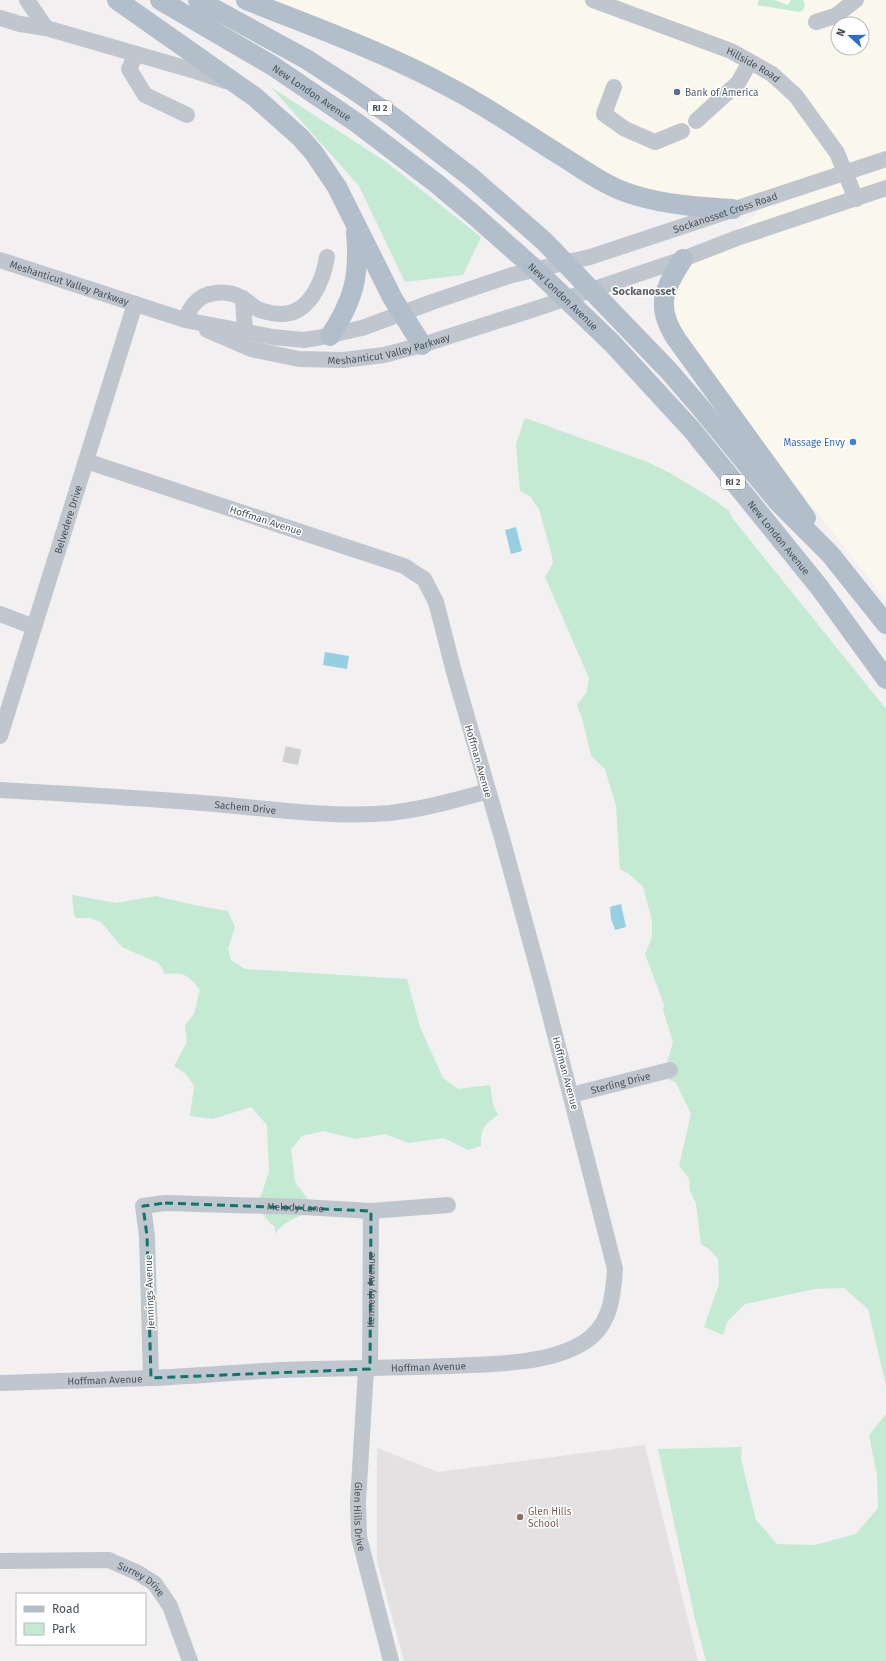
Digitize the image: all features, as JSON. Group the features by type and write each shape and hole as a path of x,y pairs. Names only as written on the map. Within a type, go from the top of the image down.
{"main road":[{"path":"117,0 238,86 286,123 310,148 336,186 393,299 422,345"},
{"name":"New London Avenue","path":"160,0 272,66 357,123 452,197 535,269 612,343 692,430 820,588 886,679"},
{"name":"RI 2","path":"198,0 306,59 393,117 472,178 544,241 687,392 778,502 830,554 886,624"},
{"path":"246,0 373,51 429,76 476,102 592,176 619,190 661,203 733,209"},
{"path":"330,336 347,308 355,284 357,247 355,222"},
{"path":"683,259 666,289 663,306 666,322 677,340 787,490 830,554"}],"street":[{"path":"27,0 46,28"},
{"name":"Hillside Road","path":"593,0 630,12 731,51 772,74 796,96 837,153 856,199"},
{"path":"816,22 835,16 856,0"},
{"path":"0,18 20,24 46,28 192,70 238,86"},
{"path":"136,54 129,69 145,95 188,115"},
{"path":"696,121 738,83 750,62"},
{"path":"614,87 604,114 625,129 655,142 682,131"},
{"name":"Sockanosset Cross Road","path":"564,262 590,257 886,160"},
{"path":"591,289 683,259 737,238 886,188"},
{"path":"185,320 194,303 206,295 220,293 232,294 243,298 258,310 286,314 298,309 309,300 318,288 324,273 327,257"},
{"name":"Meshanticut Valley Parkway","path":"0,260 185,320 273,337 296,339 330,336 362,328 435,300 535,269 564,262"},
{"name":"Meshanticut Valley Parkway","path":"185,320 236,344 251,349 299,359 319,361 365,358 384,355 422,345 591,289"},
{"path":"243,298 245,332"},
{"name":"Belvedere Drive","path":"0,736 135,304"},
{"name":"Hoffman Avenue","path":"0,1383 151,1378 283,1370 368,1369 521,1361 550,1355 573,1348 590,1338 602,1325 614,1295 615,1269 571,1095 502,838 454,672 436,602 424,579 404,566 86,461"},
{"path":"0,614 34,627"},
{"name":"Sachem Drive","path":"0,790 132,797 314,813 358,814 391,812 435,805 488,791"},
{"name":"Sterling Drive","path":"571,1095 670,1070"},
{"name":"Melody Lane","path":"143,1206 165,1203 303,1207 371,1211 448,1205"},
{"name":"Jennings Avenue","path":"143,1206 147,1236 151,1378"},
{"name":"Kennedy Avenue","path":"368,1369 371,1211"},
{"name":"Glen Hills Drive","path":"368,1369 358,1502 358,1537 391,1661"},
{"name":"Surrey Drive","path":"0,1561 109,1560 138,1573 154,1583 170,1606 190,1661"}],"highlighted area":[{"path":"165,1203 371,1211 370,1369 151,1378 147,1236 143,1206"}],"shaded area":[{"path":"253,0 886,0 886,600 767,449 667,331 666,287 714,242 746,224 758,212 762,205 631,194 535,136"},
{"name":"Glen Hills School","path":"645,1445 698,1661 404,1661 377,1561 377,1448 438,1472"}],"green space":[{"path":"759,0 775,0 788,5 791,0 803,0 805,6 803,10 799,12 757,5"},
{"path":"271,87 386,162 481,237 463,275 405,282 359,186"},
{"path":"525,418 645,461 672,474 716,501 729,511 733,519 886,709 886,1385 868,1309 844,1288 815,1289 745,1304 727,1322 723,1335 704,1327 719,1284 718,1259 710,1250 701,1244 696,1204 690,1191 689,1178 679,1166 691,1114 676,1083 663,1077 673,1042 663,1010 664,1005 645,954 652,937 652,920 643,887 629,874 620,869 616,806 605,769 591,756 582,718 577,705 587,692 589,678 545,577 553,563 539,509 530,496 520,491 516,444"},
{"path":"72,895 116,903 156,896 228,911 235,927 228,949 231,960 245,969 407,979 420,1027 443,1078 458,1089 490,1085 493,1104 498,1115 484,1128 481,1135 481,1146 468,1150 444,1138 408,1143 385,1134 356,1139 323,1131 302,1136 291,1149 295,1182 317,1211 299,1216 288,1222 275,1234 275,1227 257,1207 269,1172 267,1125 251,1107 213,1119 190,1116 194,1086 186,1074 174,1066 187,1042 185,1025 194,1014 200,990 192,980 185,975 176,973 164,974 163,969 158,963 122,947 101,922 90,918 76,918 74,915"},
{"path":"886,1414 886,1661 706,1661 695,1619 658,1449 742,1447 741,1459 756,1520 777,1544 815,1545 856,1534 878,1508 877,1475 869,1435"}],"water":[{"path":"516,527 522,551 511,554 505,530"},
{"path":"325,652 349,656 347,669 323,665"},
{"path":"621,904 626,927 615,930 611,919 610,907"}],"tunnel":[{"path":"284,754 303,758"}],"place":[{"name":"Bank of America","path":"677,92"},
{"name":"Massage Envy","path":"853,442"},
{"name":"Glen Hills School","path":"520,1517"}],"district":[{"name":"Sockanosset","path":"644,291"}]}
